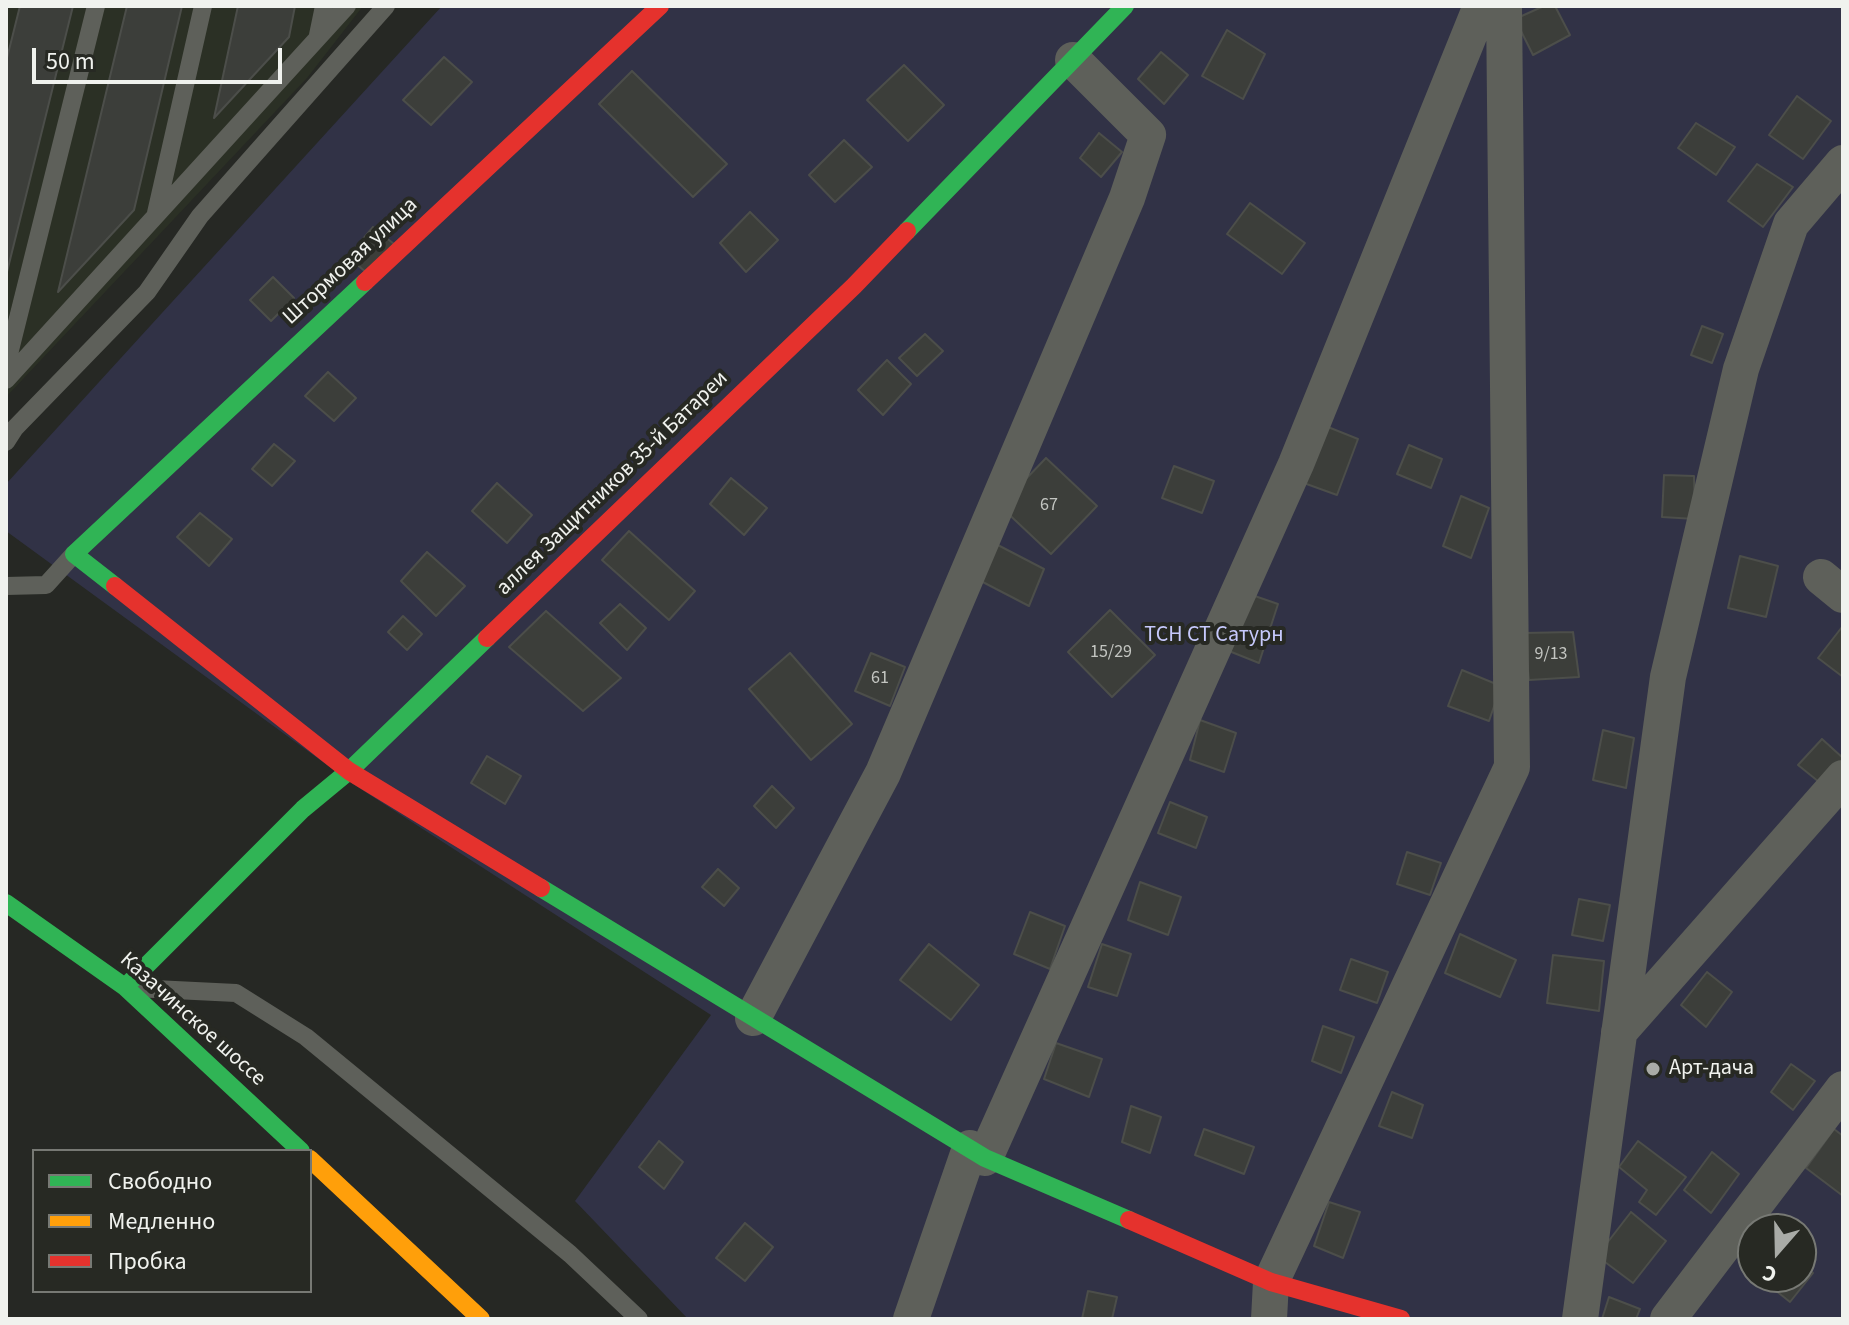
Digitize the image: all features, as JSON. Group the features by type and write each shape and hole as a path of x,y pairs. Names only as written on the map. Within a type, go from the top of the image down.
{"street":[{"name":"Штормовая улица","path":"74,554 660,6"},
{"name":"аллея Защитников 35-й Батареи","path":"125,987 303,809 349,771 854,286 1125,6"},
{"path":"911,1319 978,1153 1296,464 1481,6"},
{"path":"1269,1319 1271,1282 1512,767 1504,6"},
{"path":"753,1018 883,773 1140,160 1148,135 1073,60"},
{"path":"1580,1319 1668,677 1741,369 1791,224 1843,163"},
{"path":"74,554 349,771 978,1153 1271,1282 1401,1319"},
{"path":"1619,1032 1843,778"},
{"name":"Казачинское шоссе","path":"6,903 125,987 299,1149"},
{"path":"1668,1319 1843,1089"},
{"path":"312,1161 481,1319"}],"lane":[{"path":"6,366 96,6"},
{"path":"155,216 203,6"},
{"path":"317,38 324,6"},
{"path":"6,380 347,6"},
{"path":"6,442 15,428 147,292 200,216 386,6"},
{"path":"6,586 46,585 74,554"},
{"path":"125,987 236,993 306,1037 570,1254 639,1319"}],"shaded area":[{"path":"6,6 363,6 307,78 6,397"}],"green space":[{"name":"ТСН СТ Сатурн","path":"442,6 1843,6 1843,1319 688,1319 575,1201 711,1015 353,784 6,531 6,484"}],"building":[{"path":"20,6 73,6 6,276 6,62"},
{"path":"127,6 182,6 134,210 58,292"},
{"path":"238,6 295,6 289,37 214,118"},
{"path":"1544,6 1555,6 1570,35 1533,55 1515,19"},
{"path":"1227,30 1265,54 1243,99 1202,76"},
{"path":"1161,52 1188,75 1164,104 1138,79"},
{"path":"444,57 472,82 431,125 403,100"},
{"path":"904,65 944,105 908,141 867,100"},
{"path":"632,71 727,164 693,197 599,104"},
{"path":"1797,96 1831,121 1803,159 1769,135"},
{"path":"1696,123 1735,147 1716,175 1678,148"},
{"path":"1099,133 1122,152 1101,177 1080,158"},
{"path":"844,140 872,167 835,202 809,175"},
{"path":"1757,164 1793,187 1763,227 1728,201"},
{"path":"1250,203 1305,243 1282,274 1227,234"},
{"path":"750,212 778,240 746,272 720,243"},
{"path":"373,227 394,244 367,273 348,257"},
{"path":"273,277 294,298 271,321 250,300"},
{"path":"1702,326 1723,334 1712,363 1691,355"},
{"path":"925,334 943,351 917,376 899,358"},
{"path":"887,360 911,384 883,415 858,390"},
{"path":"328,372 356,398 334,421 305,396"},
{"path":"1323,425 1358,439 1337,495 1301,482"},
{"path":"274,444 295,461 272,486 252,469"},
{"path":"1409,445 1442,459 1431,488 1397,474"},
{"path":"1046,458 1097,506 1051,554 1000,506"},
{"path":"1174,466 1214,481 1202,513 1162,498"},
{"path":"1664,475 1694,476 1695,519 1662,517"},
{"path":"731,478 767,508 744,535 710,504"},
{"path":"497,483 532,515 507,543 472,511"},
{"path":"1461,496 1489,508 1471,558 1443,546"},
{"path":"200,513 232,539 209,566 177,537"},
{"path":"629,531 695,591 669,620 602,560"},
{"path":"992,542 1044,569 1029,606 975,578"},
{"path":"427,552 465,586 436,616 401,581"},
{"path":"1740,556 1778,566 1766,617 1728,608"},
{"path":"1249,594 1278,604 1259,663 1229,651"},
{"path":"620,604 646,628 627,650 600,623"},
{"path":"1110,610 1155,655 1112,697 1068,652"},
{"path":"546,611 621,678 583,711 509,647"},
{"path":"403,616 422,634 407,650 388,632"},
{"path":"1843,628 1843,677 1818,658"},
{"path":"1573,632 1579,677 1529,680 1524,633"},
{"path":"790,653 852,724 811,760 749,689"},
{"path":"871,653 905,667 890,706 855,691"},
{"path":"1462,670 1501,686 1489,721 1448,706"},
{"path":"1200,720 1236,733 1224,772 1190,760"},
{"path":"1603,730 1634,738 1626,788 1593,780"},
{"path":"1822,739 1843,758 1843,763 1824,786 1798,765"},
{"path":"487,756 521,776 505,804 471,783"},
{"path":"772,786 794,808 776,828 754,806"},
{"path":"1170,802 1207,817 1196,848 1158,833"},
{"path":"1407,852 1441,863 1430,895 1397,884"},
{"path":"718,869 739,888 724,906 702,887"},
{"path":"1140,882 1181,897 1168,935 1128,920"},
{"path":"1579,899 1610,905 1603,941 1572,935"},
{"path":"1030,912 1065,926 1050,969 1014,954"},
{"path":"1460,934 1516,960 1500,997 1445,973"},
{"path":"929,944 979,985 951,1020 900,980"},
{"path":"1102,944 1131,954 1117,996 1088,987"},
{"path":"1553,955 1604,961 1599,1011 1547,1003"},
{"path":"1351,959 1388,972 1377,1003 1340,990"},
{"path":"1707,972 1732,992 1706,1027 1681,1005"},
{"path":"1323,1026 1354,1037 1341,1073 1312,1061"},
{"path":"1056,1043 1102,1059 1089,1097 1044,1079"},
{"path":"1791,1064 1815,1081 1793,1110 1771,1092"},
{"path":"1392,1092 1423,1105 1412,1138 1379,1126"},
{"path":"1131,1106 1161,1117 1150,1153 1122,1142"},
{"path":"1204,1129 1254,1147 1244,1174 1195,1155"},
{"path":"1834,1129 1843,1136 1843,1196 1806,1168"},
{"path":"659,1141 683,1162 664,1189 639,1167"},
{"path":"1638,1141 1686,1177 1656,1215 1639,1202 1647,1190 1619,1167"},
{"path":"1712,1152 1739,1174 1711,1213 1684,1190"},
{"path":"1329,1202 1360,1212 1343,1258 1314,1246"},
{"path":"1631,1212 1666,1241 1633,1283 1597,1256"},
{"path":"745,1223 773,1247 745,1281 716,1258"},
{"path":"1088,1291 1117,1297 1112,1319 1082,1319"},
{"path":"1779,1293 1797,1293 1790,1302"},
{"path":"1609,1297 1640,1309 1636,1319 1602,1319"}],"traffic: fast":[{"path":"907,231 1125,6"},
{"path":"115,586 74,554 365,282"},
{"path":"125,987 303,809 349,771 487,638"},
{"path":"541,888 985,1158 1129,1220"},
{"path":"6,903 125,987 299,1149"}],"traffic: slow":[{"path":"312,1161 481,1319"}],"traffic: jam":[{"path":"365,282 660,6"},
{"path":"487,638 854,286 907,231"},
{"path":"115,586 349,771 541,888"},
{"path":"1129,1220 1271,1282 1401,1319"}],"place":[{"name":"Арт-дача","path":"1653,1069"}]}
